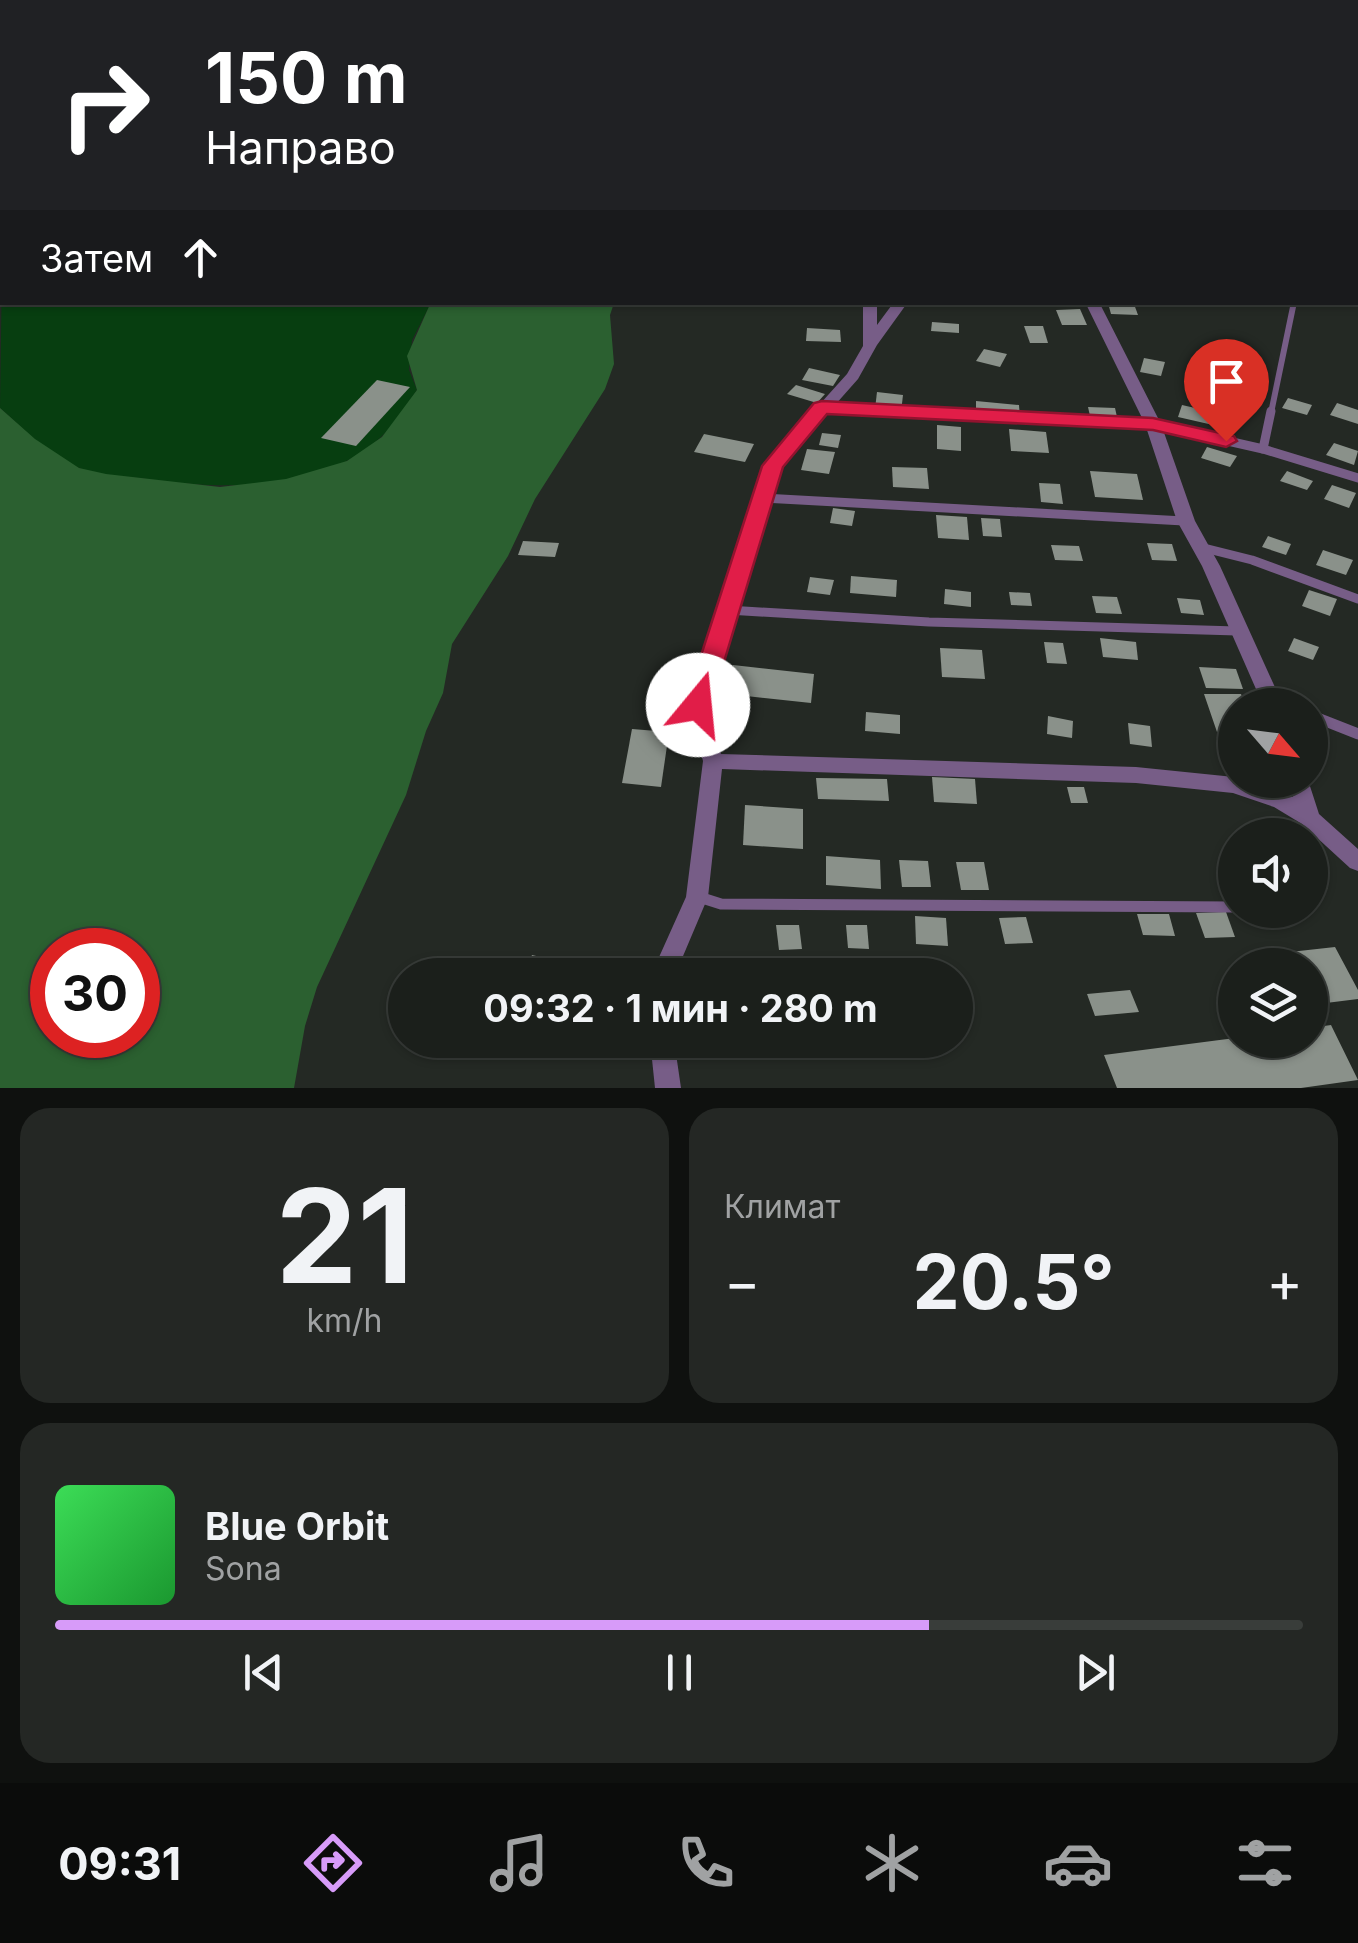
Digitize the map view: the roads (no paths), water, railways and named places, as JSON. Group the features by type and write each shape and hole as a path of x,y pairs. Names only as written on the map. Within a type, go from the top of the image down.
{"street":[{"path":"870,305 870,346"},
{"path":"670,958 697,896 714,761 698,705 773,466 853,376 899,305"},
{"path":"1094,305 1153,424 1186,521 1265,688"},
{"path":"714,761 1136,775 1234,785 1282,801 1310,818"},
{"path":"1304,798 1310,818"},
{"path":"1328,834 1358,862"},
{"path":"664,1058 668,1088"}],"lane":[{"path":"1263,449 1293,305"},
{"path":"822,408 1153,424 1263,449 1358,478"},
{"path":"762,498 1186,521"},
{"path":"1201,547 1252,560 1358,598"},
{"path":"728,610 929,622 1237,631"},
{"path":"1328,722 1358,734"},
{"path":"697,896 721,904 1218,907"}]}
